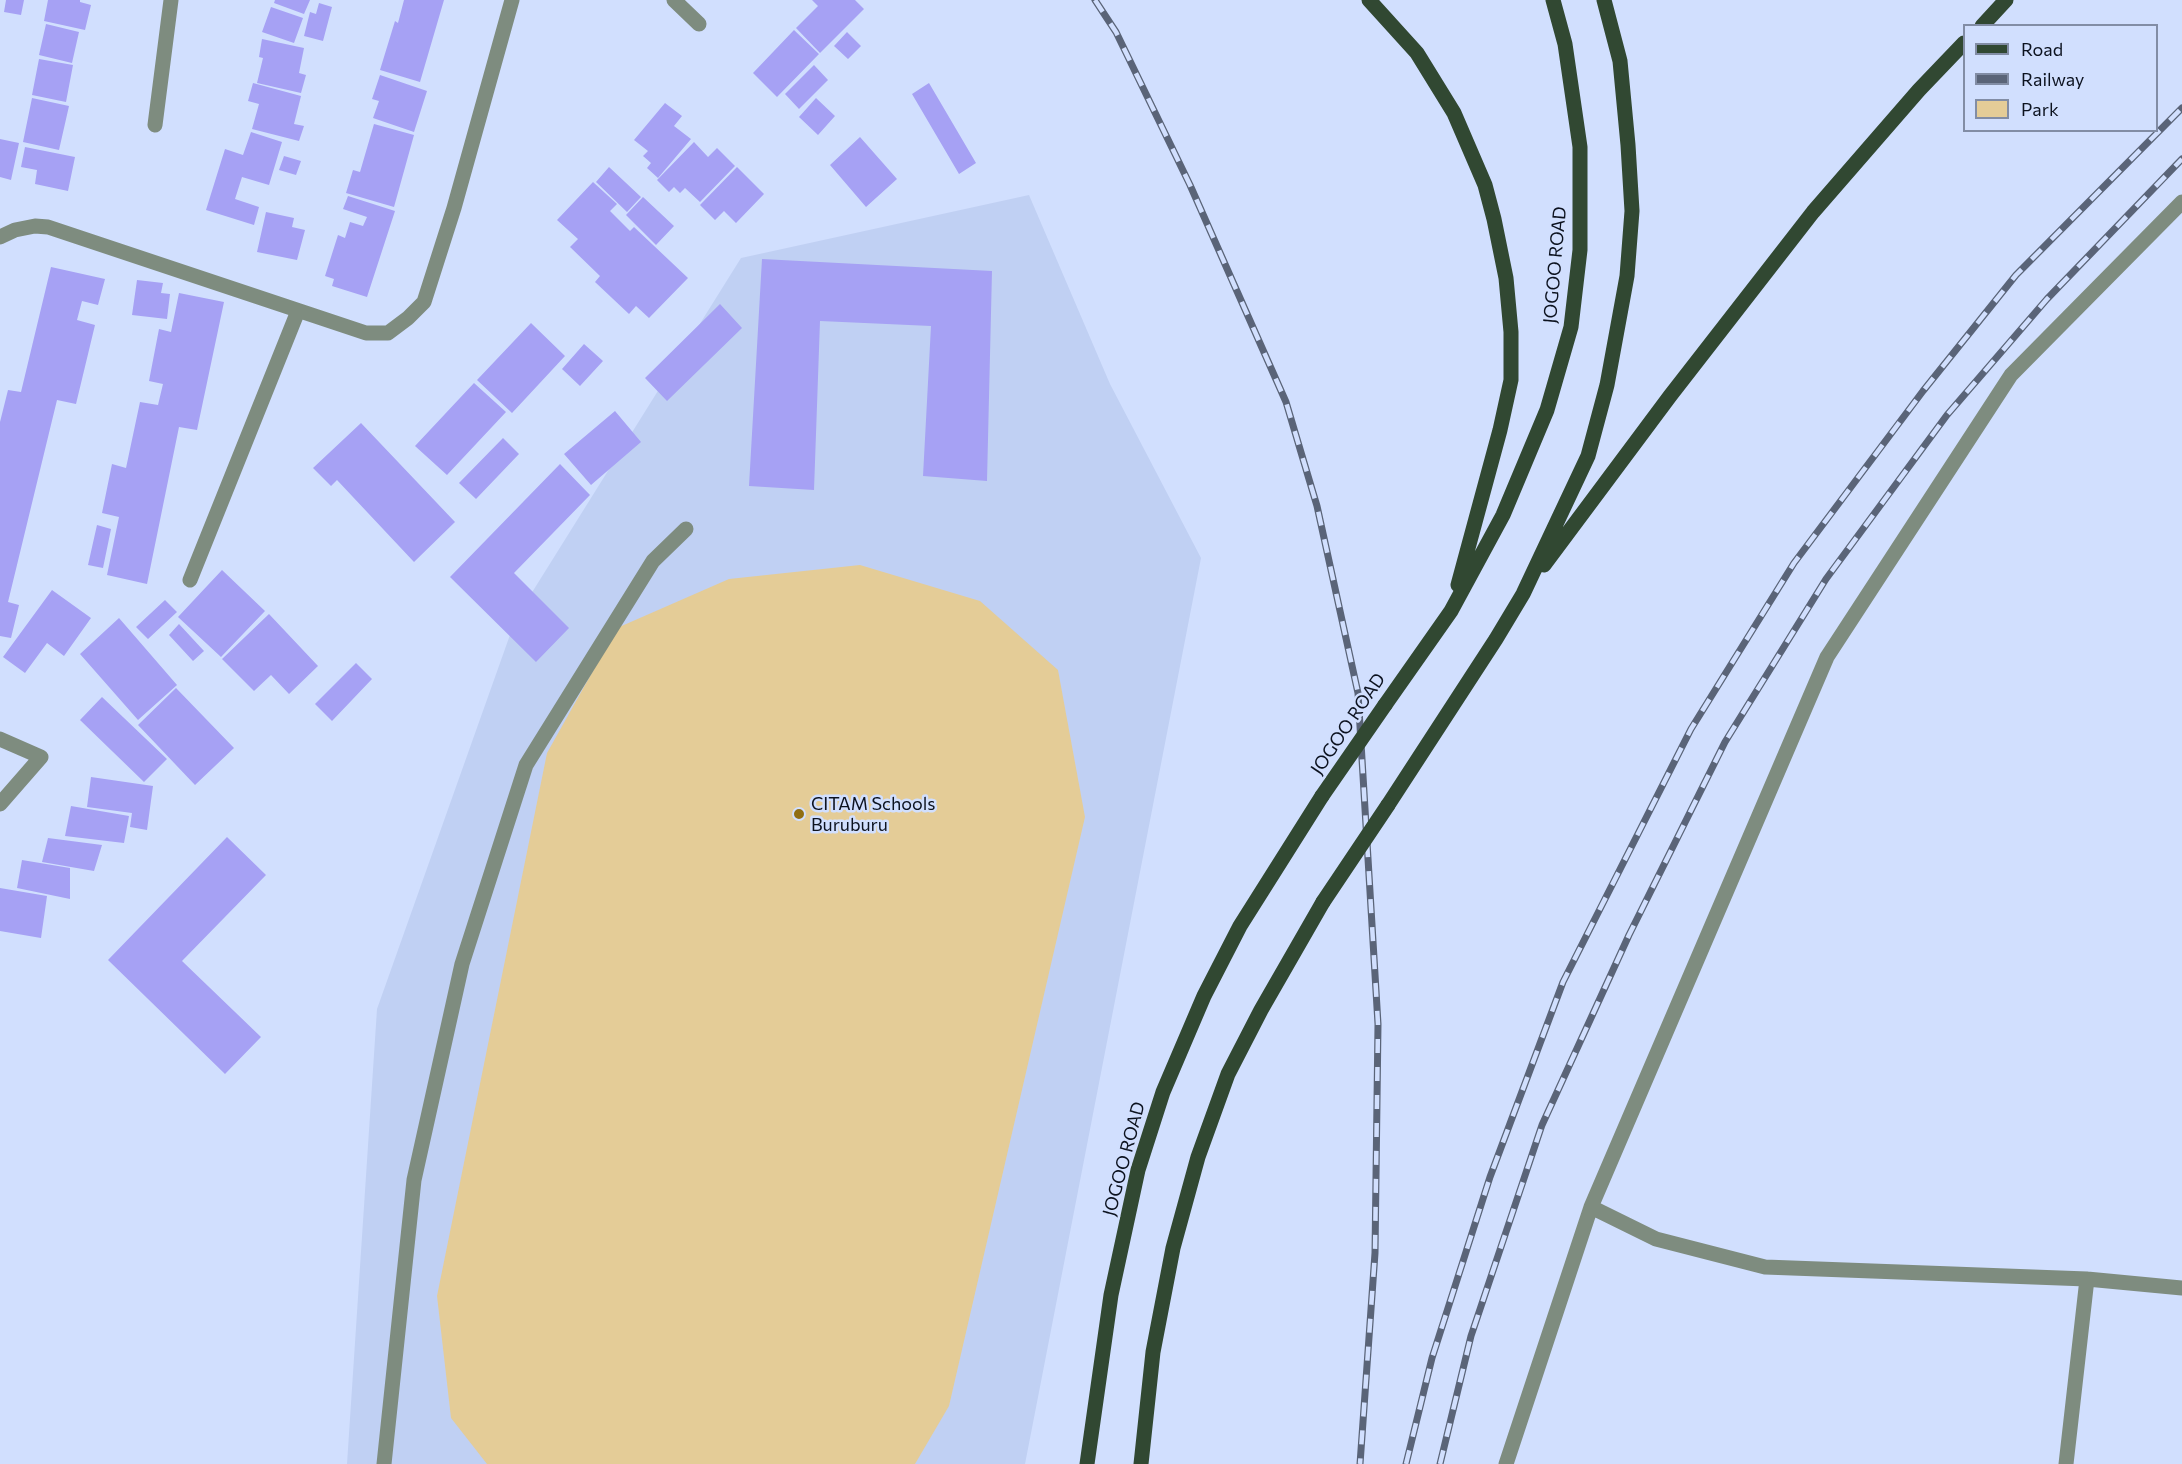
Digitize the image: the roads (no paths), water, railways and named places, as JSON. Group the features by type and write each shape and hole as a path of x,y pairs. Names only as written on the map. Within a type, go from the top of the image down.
{"main road":[{"path":"1369,0 1417,53 1454,113 1485,185 1506,278 1511,332 1511,380 1500,430 1451,611"},
{"name":"JOGOO ROAD","path":"1088,1464 1111,1295 1138,1170 1163,1092 1204,996 1240,926 1322,796 1451,611 1503,515 1547,410 1571,327 1580,250 1580,147 1564,44 1553,0"},
{"path":"1523,594 1588,456 1607,385 1627,276 1632,211 1628,145 1620,61 1604,0"},
{"path":"1984,24 2006,0"},
{"path":"1141,1464 1153,1352 1173,1248 1198,1157 1228,1074 1261,1010 1323,902 1388,806 1523,594 1670,396 1813,212 1918,90 1963,45"}],"street":[{"path":"155,125 171,0"},
{"path":"0,237 15,230 35,226 48,227 366,333 388,333 424,302 454,208 512,0"},
{"path":"674,0 699,24"},
{"path":"1506,1464 1591,1206 1827,657 2012,375 2182,202"},
{"path":"190,580 298,311"},
{"path":"384,1464 414,1180 462,964 526,765 653,561 686,529"},
{"path":"0,739 40,757 0,804"},
{"path":"1591,1206 1656,1239 1765,1267 2088,1279 2182,1288"},
{"path":"2066,1464 2088,1279"}],"railway":[{"path":"1095,0 1116,32 1190,185 1286,402 1317,506 1358,693 1378,1024 1375,1253 1360,1464"},
{"path":"1406,1464 1432,1358 1490,1177 1563,982 1691,729 1794,563 1923,391 2016,275 2182,108"},
{"path":"1440,1464 1471,1336 1542,1125 1629,935 1725,742 1826,579 1947,415 2047,299 2182,159"}],"place":[{"name":"CITAM Schools Buruburu","path":"799,814"}]}
